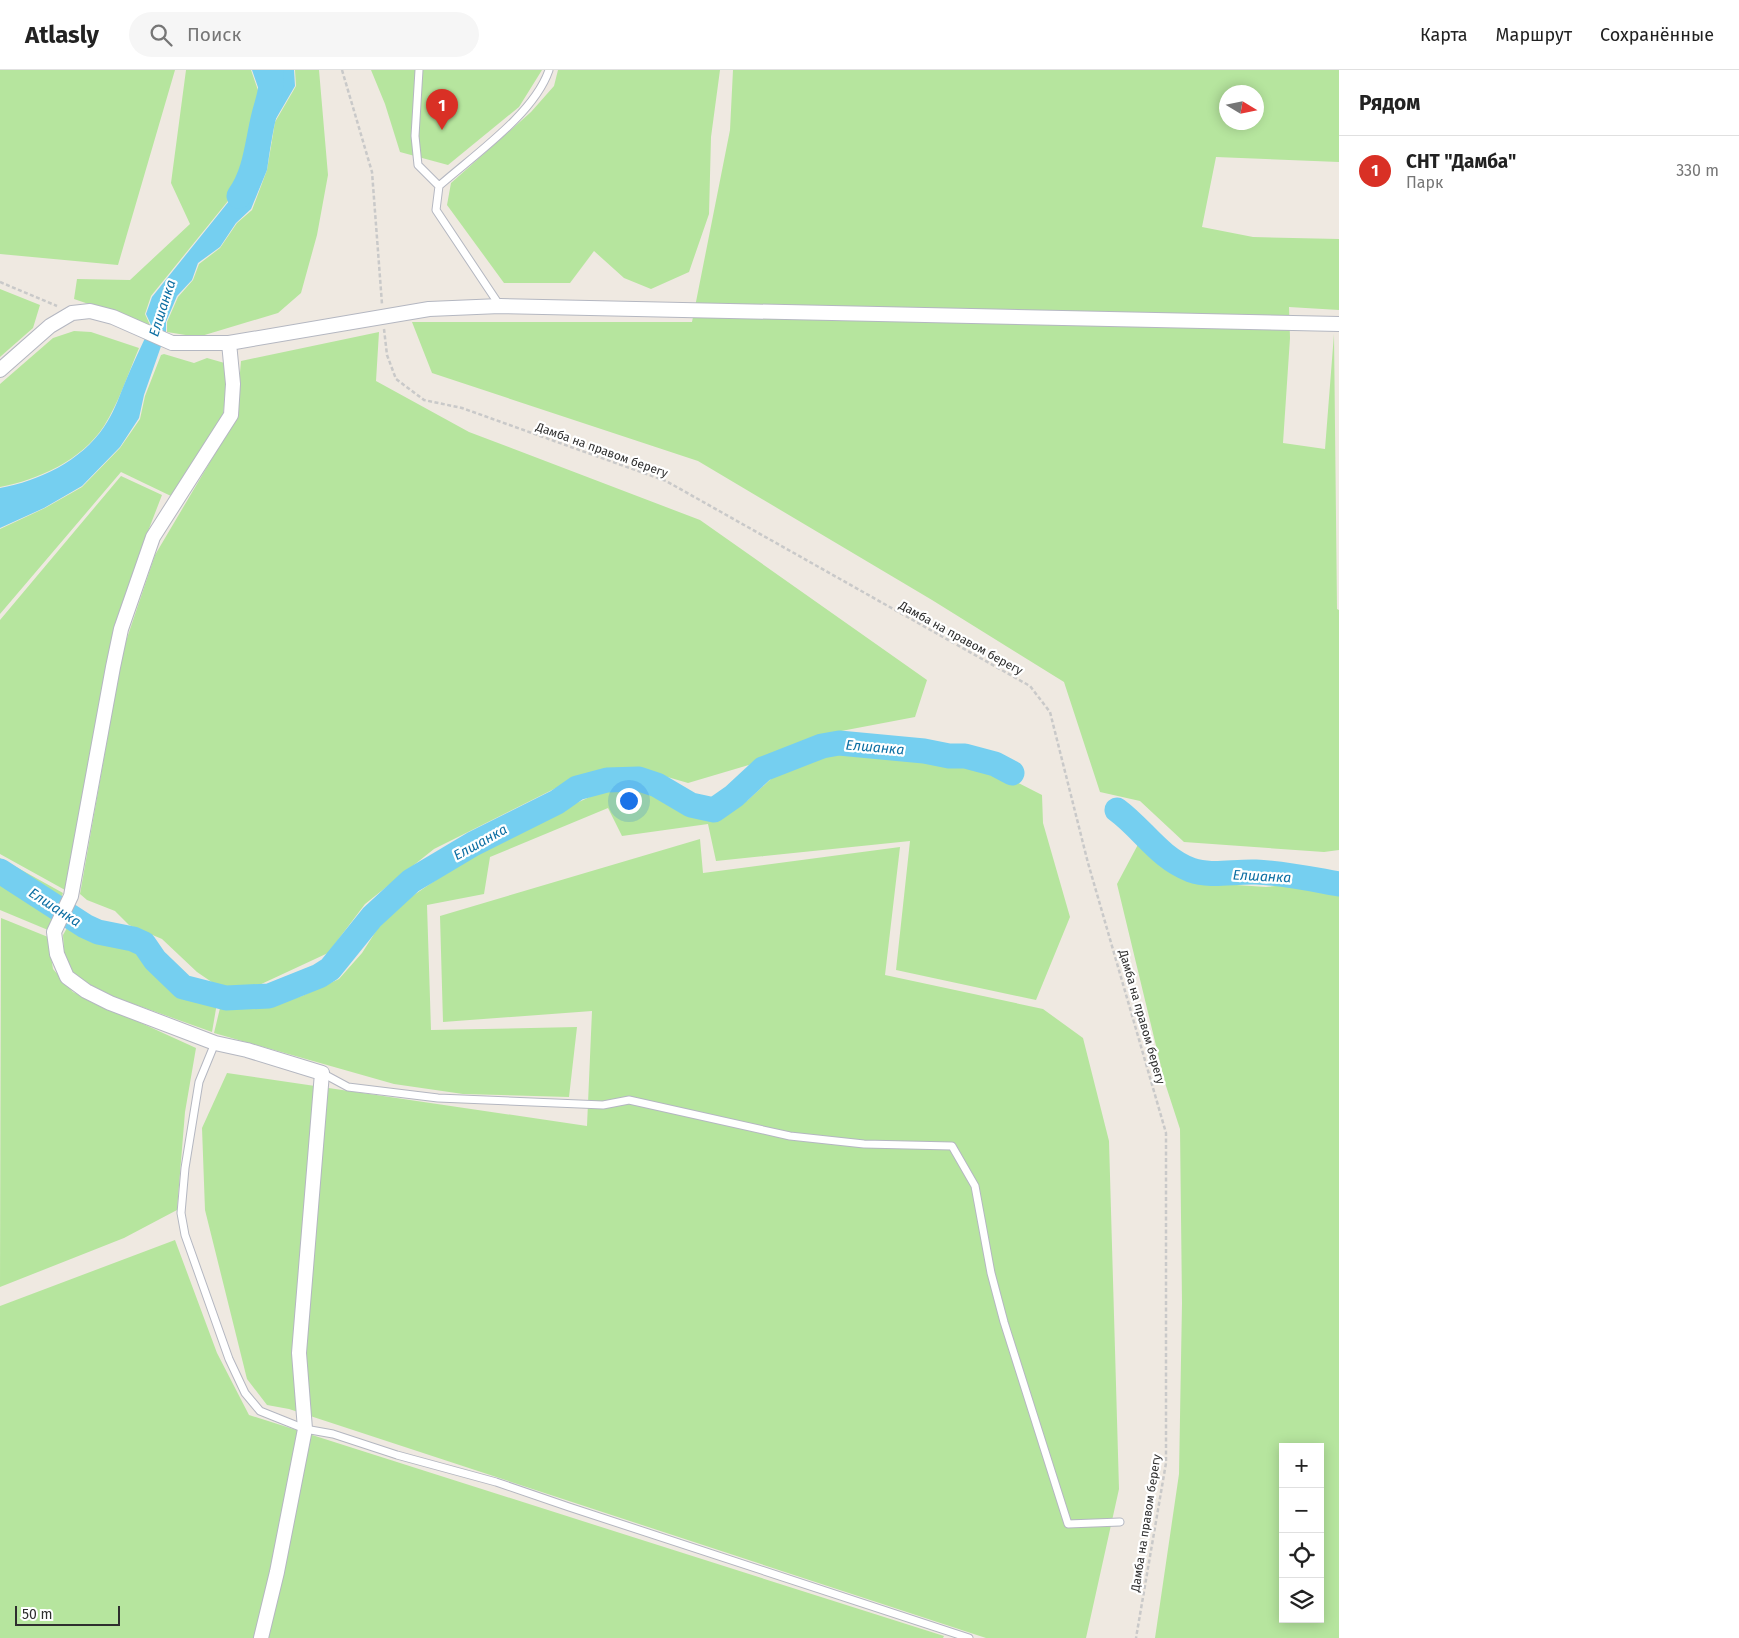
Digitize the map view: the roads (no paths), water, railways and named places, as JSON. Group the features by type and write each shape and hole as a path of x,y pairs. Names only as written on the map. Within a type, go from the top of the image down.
{"street":[{"path":"0,370 50,326 72,313 90,311 172,343 229,343 382,315 429,309 500,306 1339,324"},
{"path":"229,343 233,384 231,416 152,537 121,629 71,896 54,932 57,954 67,977 86,991 118,1006 215,1043 247,1050 322,1072 299,1353 305,1429 277,1572 261,1638"}],"lane":[{"path":"419,70 415,136 418,165 439,186"},
{"path":"500,306 436,210 439,186 521,114 544,84 549,70"},
{"path":"215,1043 199,1082 181,1213 184,1235 229,1359 245,1393 260,1410 305,1429 333,1434 398,1455 532,1493 569,1507 969,1638"},
{"path":"322,1072 348,1087 438,1098 603,1105 629,1100 790,1136 864,1144 952,1146 975,1186 991,1273 1006,1329 1068,1524 1120,1522"}],"water":[{"path":"252,70 294,70 295,86 274,122 267,170 251,209 236,223 220,247 198,263 192,280 177,296 166,322 166,332 144,395 139,418 120,447 82,486 44,508 0,528 0,488 44,475 58,468 84,450 104,427 115,407 151,325 146,314 152,297 250,175 259,148 261,121 261,96"}],"waterway":[{"name":"Елшанка","path":"239,196 253,167 270,93 271,70"},
{"name":"Елшанка","path":"0,871 85,926 98,932 133,939 144,944 155,960 183,987 226,998 269,996 319,976 330,969 372,917 411,881 473,844 557,802 577,788 607,780 639,779 657,785 691,805 714,810 734,796 763,769 822,746 839,743 924,751 949,756 965,756 995,764 1012,773"},
{"name":"Елшанка","path":"1117,810 1160,851 1191,870 1206,873 1248,872 1298,876 1339,884"}],"place":[{"name":"СНТ \"Дамба\"","path":"442,130"}]}
